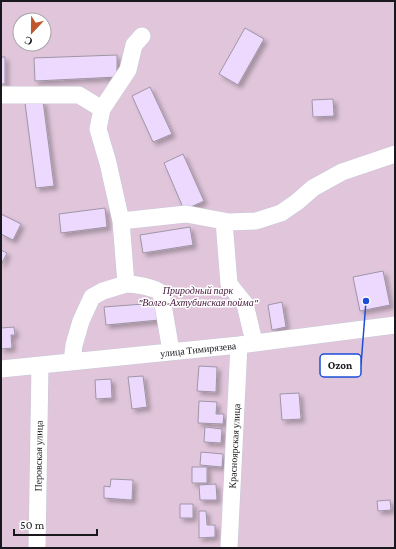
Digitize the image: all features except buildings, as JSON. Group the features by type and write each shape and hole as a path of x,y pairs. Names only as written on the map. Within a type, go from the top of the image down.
{"street":[{"path":"126,284 121,222 108,163 98,128 102,109 128,70 134,45 142,36"},
{"path":"1,95 78,95 102,109"},
{"path":"121,222 186,214 229,222 256,221 281,213 313,188 342,172 395,154"},
{"name":"Красноярская улица","path":"224,221 230,284 245,304 246,343 229,548"},
{"path":"72,361 74,345 79,327 92,297 103,291 126,284 134,284 158,290 161,293 171,351"},
{"name":"улица Тимирязева","path":"1,369 246,343 395,325"},
{"name":"Перовская улица","path":"37,548 40,365"}],"green space":[{"name":"Природный парк \"Волго-Ахтубинская пойма\"","path":"1,1 395,1 395,548 1,548"}],"place":[{"name":"Ozon","path":"366,301"}]}
